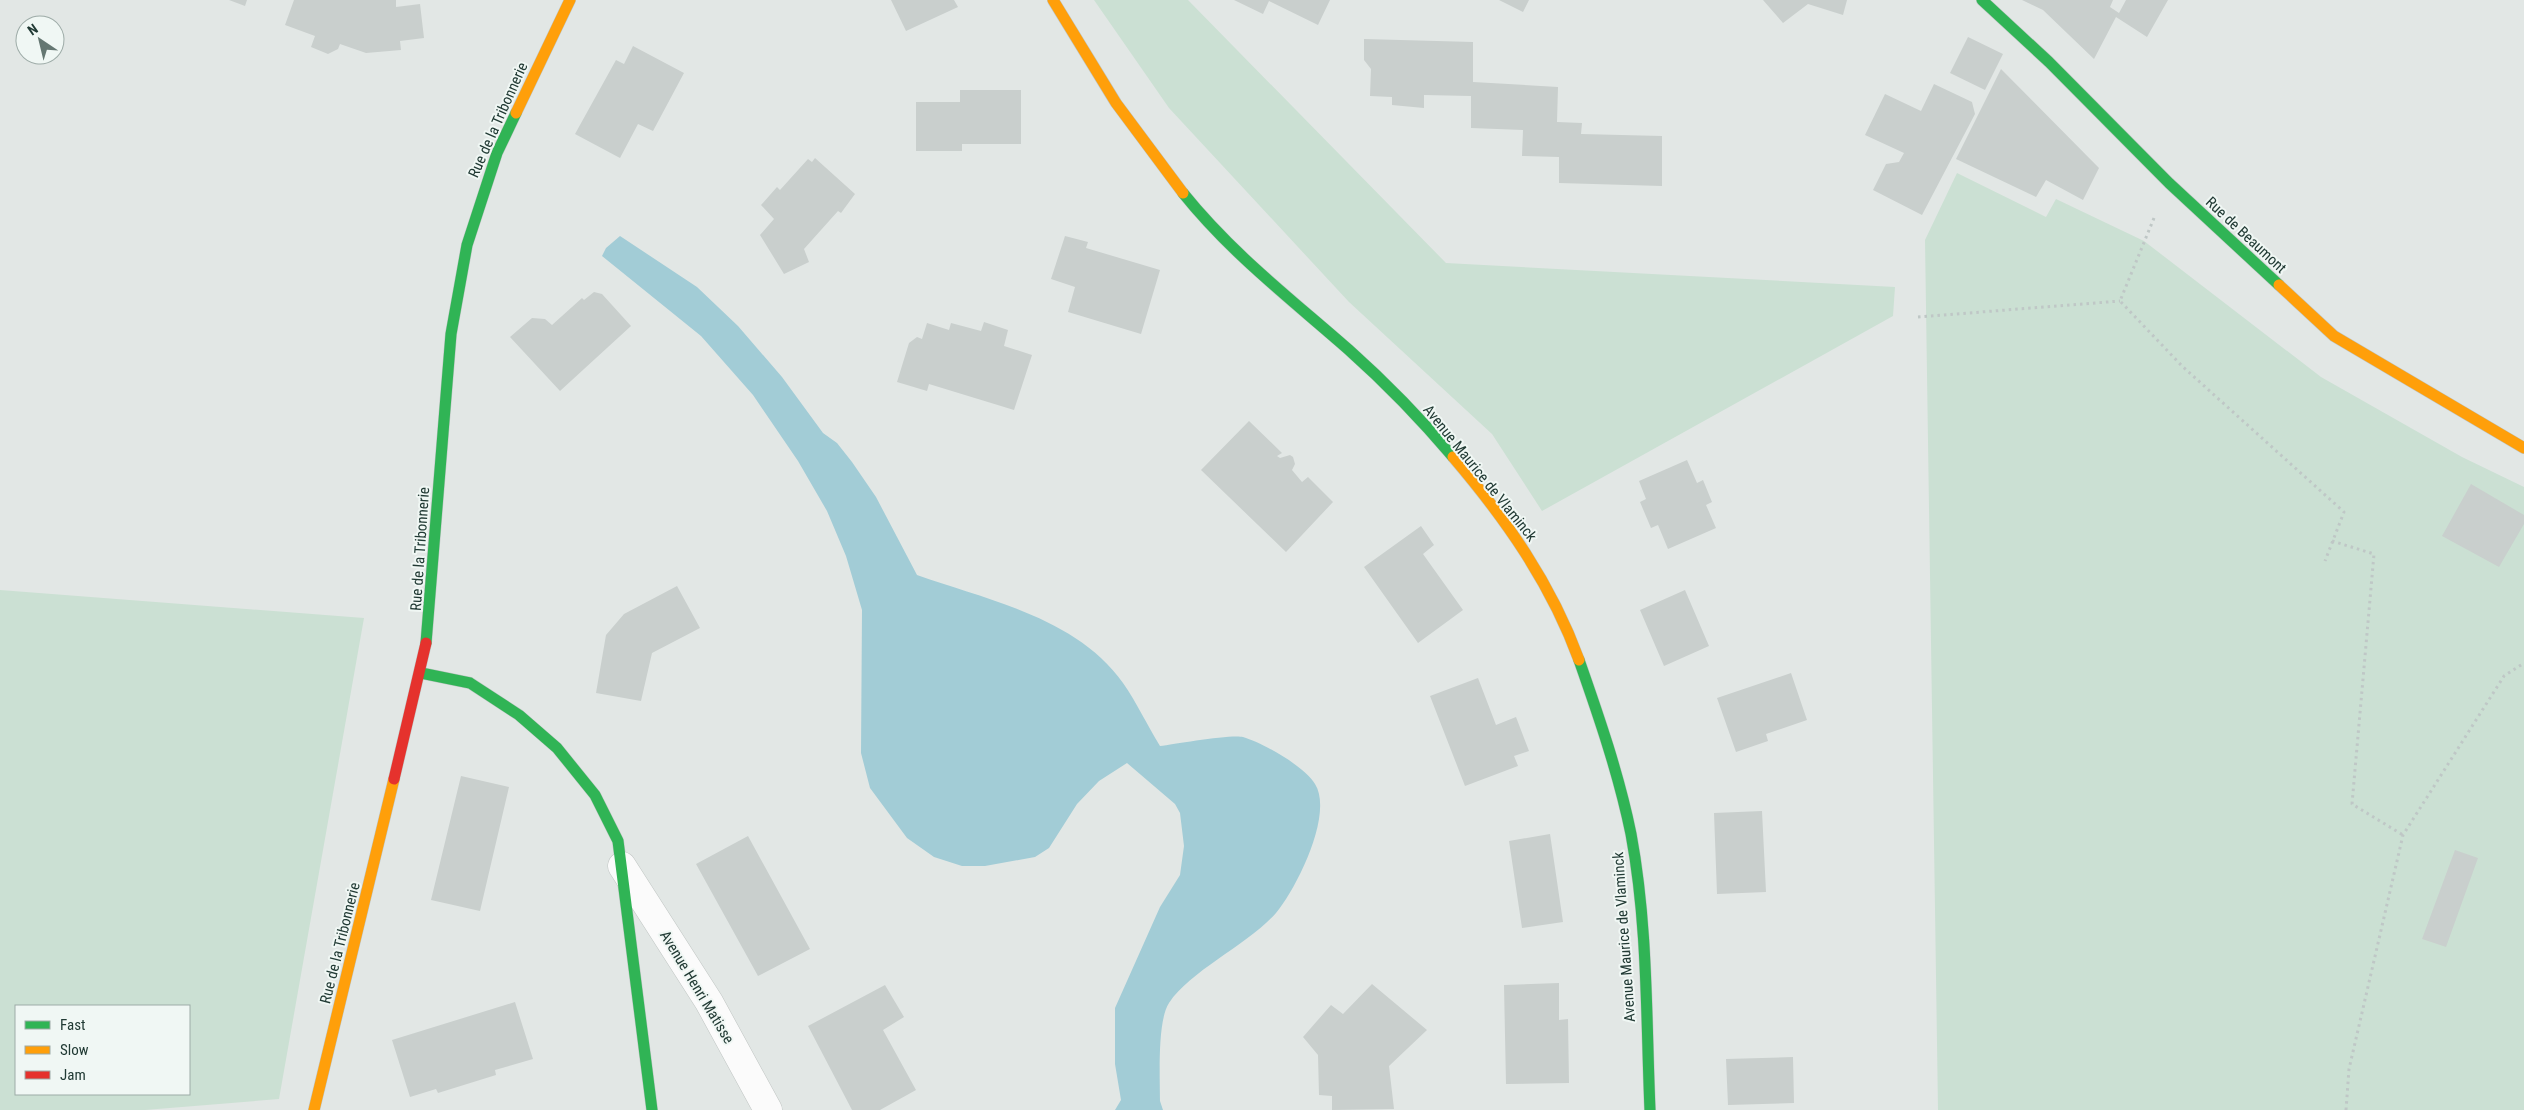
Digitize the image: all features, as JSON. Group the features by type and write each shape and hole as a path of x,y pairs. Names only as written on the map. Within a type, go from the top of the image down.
{"street":[{"name":"Rue de la Tribonnerie","path":"314,1110 421,673 431,610 451,334 467,245 497,153 570,0"},
{"name":"Avenue Maurice de Vlaminck","path":"1053,0 1081,49 1130,124 1186,197 1244,260 1342,344 1428,429 1498,515 1545,583 1560,613 1584,673 1616,771 1627,814 1640,908 1650,1110"},
{"name":"Rue de Beaumont","path":"1982,0 2017,30 2169,183 2334,336 2524,448"},
{"name":"Avenue Henri Matisse","path":"421,673 470,683 519,715 558,748 595,795 618,841 652,1110"},
{"name":"Avenue Henri Matisse","path":"622,866 709,1002 768,1110"}],"path":[{"path":"2120,301 2169,183"},
{"path":"1918,318 2120,301"},
{"path":"2120,301 2182,366 2344,512 2324,561"},
{"path":"2332,541 2374,554 2352,804 2404,835"},
{"path":"2346,1110 2349,1069 2404,835 2504,676 2524,663"}],"green space":[{"path":"1094,0 1188,0 1446,263 1895,287 1893,316 1542,511 1492,434 1349,302 1169,108"},
{"path":"1957,173 2046,217 2056,199 2144,241 2321,377 2462,457 2524,487 2524,1110 1938,1110 1925,240"},
{"path":"0,590 364,618 279,1099 145,1110 0,1110"}],"water":[{"path":"620,236 697,287 738,326 782,377 823,433 837,443 852,462 876,497 917,575 1029,614 1081,642 1104,661 1123,683 1160,746 1216,738 1243,737 1261,744 1293,763 1310,777 1315,784 1320,797 1320,813 1316,832 1302,870 1284,902 1276,913 1251,936 1191,980 1179,991 1165,1011 1160,1050 1160,1101 1163,1110 1115,1110 1121,1100 1115,1064 1115,1008 1160,907 1180,875 1184,846 1180,813 1175,804 1127,763 1099,781 1077,804 1049,848 1035,857 985,866 962,866 934,857 907,838 870,788 861,753 862,610 846,556 827,511 798,461 753,395 701,336 602,256 606,248"}],"building":[{"path":"229,0 247,0 245,6"},
{"path":"294,0 396,0 396,7 420,4 424,38 400,41 401,50 366,53 340,44 338,49 328,54 311,47 315,36 285,25"},
{"path":"891,0 954,0 958,7 906,31"},
{"path":"1234,0 1330,0 1318,25 1269,1 1263,14"},
{"path":"1499,0 1529,0 1523,12"},
{"path":"1763,0 1847,0 1843,15 1808,4 1783,23"},
{"path":"2022,0 2113,0 2110,7 2119,13 2126,0 2168,0 2147,37 2116,17 2094,59 2043,10"},
{"path":"1968,37 2003,54 1985,90 1950,73"},
{"path":"1364,39 1473,42 1473,82 1558,87 1557,122 1582,123 1581,134 1662,136 1662,186 1559,183 1559,157 1522,156 1523,130 1471,128 1471,96 1424,95 1424,108 1392,105 1392,97 1370,96 1371,69 1364,60"},
{"path":"633,46 684,73 653,131 638,124 620,158 575,134 616,60 624,64"},
{"path":"2001,69 2099,168 2083,200 2046,180 2036,197 1956,159"},
{"path":"1934,84 1972,102 1975,114 1922,215 1873,190 1886,164 1899,162 1904,153 1865,135 1885,94 1921,111"},
{"path":"960,90 1021,90 1021,144 962,144 962,151 916,151 916,102 960,102"},
{"path":"815,158 855,194 841,213 838,211 804,249 809,262 784,274 760,235 774,219 761,205 777,187 780,190 808,159 812,162"},
{"path":"1065,236 1088,242 1086,248 1160,270 1141,334 1068,312 1075,287 1051,279"},
{"path":"594,292 602,294 631,326 560,391 510,337 532,318 545,319 552,325 582,298 584,300"},
{"path":"984,322 1008,330 1004,346 1032,355 1014,410 929,384 927,391 897,382 909,343 917,337 922,339 927,323 949,330 951,323 981,331"},
{"path":"1249,421 1282,453 1277,456 1280,458 1290,455 1293,457 1295,464 1292,470 1302,482 1308,477 1333,502 1286,552 1201,470"},
{"path":"1687,460 1697,483 1703,480 1712,502 1706,505 1716,528 1668,549 1658,525 1651,528 1640,502 1646,499 1639,481"},
{"path":"2471,484 2524,515 2524,524 2499,567 2442,536"},
{"path":"1421,526 1434,545 1423,554 1463,610 1418,643 1364,567"},
{"path":"677,586 700,628 652,653 641,701 596,693 606,635 624,614"},
{"path":"1685,590 1709,646 1664,666 1640,610"},
{"path":"1791,673 1807,720 1766,734 1768,741 1736,752 1717,698"},
{"path":"1478,678 1496,725 1516,717 1529,751 1514,756 1518,766 1465,786 1430,696"},
{"path":"461,776 509,787 480,911 431,900"},
{"path":"1762,811 1766,892 1717,894 1714,813"},
{"path":"1550,834 1563,922 1522,928 1509,841"},
{"path":"748,836 810,949 758,976 696,864"},
{"path":"2455,850 2478,858 2446,947 2422,939"},
{"path":"1559,983 1559,1020 1568,1019 1569,1083 1506,1084 1504,985"},
{"path":"1372,984 1427,1030 1389,1066 1394,1109 1332,1110 1332,1096 1319,1095 1318,1055 1303,1037 1331,1005 1343,1014"},
{"path":"885,985 904,1017 883,1030 916,1090 880,1110 852,1110 808,1026"},
{"path":"515,1002 533,1059 495,1070 496,1075 438,1093 436,1089 410,1097 392,1040"},
{"path":"1793,1057 1794,1103 1728,1105 1726,1059"}],"traffic: fast":[{"path":"1982,0 2049,62 2169,183 2279,285"},
{"path":"426,643 451,334 467,245 497,153 516,113"},
{"path":"1183,193 1221,236 1242,256 1390,388 1453,457"},
{"path":"1579,660 1615,768 1637,868 1645,972 1650,1110"},
{"path":"421,673 470,683 519,715 557,748 595,795 618,841 652,1110"}],"traffic: slow":[{"path":"516,113 570,0"},
{"path":"1053,0 1116,103 1183,193"},
{"path":"2279,285 2334,336 2524,448"},
{"path":"1453,457 1491,504 1525,552 1555,604 1579,660"},
{"path":"314,1110 394,779"}],"traffic: jam":[{"path":"394,779 426,643"}]}
